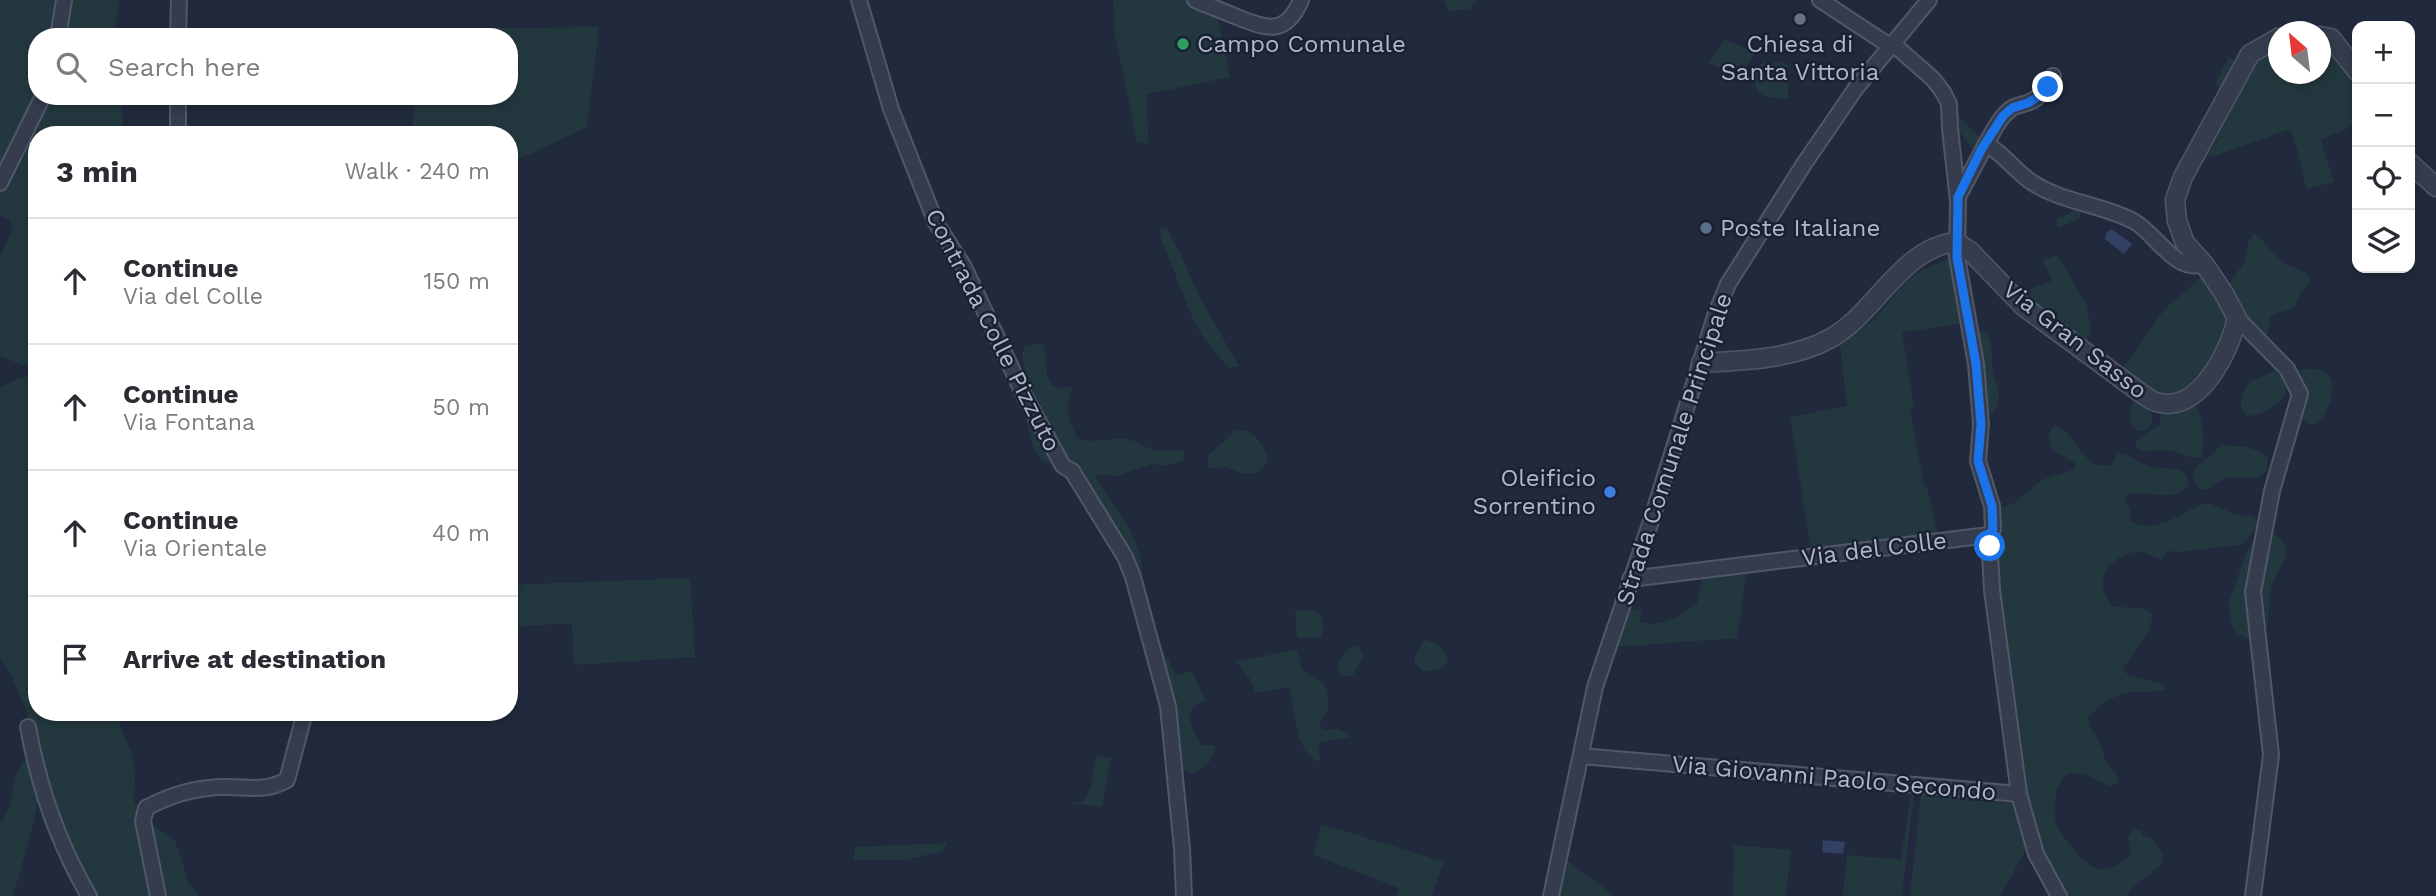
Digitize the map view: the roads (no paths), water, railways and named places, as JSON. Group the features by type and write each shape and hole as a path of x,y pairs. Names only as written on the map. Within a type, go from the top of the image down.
{"street":[{"path":"59,28 64,0"},
{"path":"178,28 179,0"},
{"name":"Contrada Colle Pizzuto","path":"859,0 891,109 936,223 964,267 1003,345 1023,393 1063,466 1072,471 1125,557 1133,577 1168,706 1184,896"},
{"path":"1195,0 1265,28 1279,27 1290,19 1301,0"},
{"path":"1820,0 1891,44 1933,79 1949,104 1958,197 1956,242 1976,364 1981,424 1978,461 1992,506 1993,529 1989,535 1992,590 2019,794"},
{"name":"Strada Comunale Principale","path":"1551,896 1595,687 1651,521 1715,316 1728,284 1856,88 1929,0"},
{"path":"2331,38 2352,65"},
{"path":"2253,896 2271,755 2253,592 2272,491 2300,394 2287,369 2237,318 2204,264 2185,243 2176,220 2175,200 2183,177 2250,54 2268,44"},
{"path":"1958,197 2003,116 2012,108 2039,96 2048,87 2053,76"},
{"path":"28,126 39,105"},
{"path":"178,105 178,126"},
{"path":"0,183 28,126"},
{"path":"1986,144 1999,151 2031,182 2056,194 2133,221 2183,265 2197,267 2204,264"},
{"path":"2415,168 2436,187"},
{"path":"1701,363 1781,356 1831,338 1864,311 1909,265 1936,246 1956,242"},
{"name":"Via Gran Sasso","path":"1956,242 1969,251 2023,306 2157,402 2172,403 2200,389 2219,365 2237,318"},
{"name":"Via del Colle","path":"1630,579 1989,535"},
{"path":"158,896 143,821 146,808 168,796 194,790 223,787 274,788 287,780 303,721"},
{"path":"28,727 34,762 49,812 70,864 89,896"},
{"name":"Via Giovanni Paolo Secondo","path":"1581,756 2019,794 2036,854 2059,896"}],"water":[{"path":"2112,229 2132,244 2124,254 2105,239 2107,232"},
{"path":"1823,840 1845,842 1843,854 1822,852"}],"place":[{"name":"Chiesa di Santa Vittoria","path":"1800,19"},
{"name":"Campo Comunale","path":"1183,44"},
{"name":"Poste Italiane","path":"1706,228"},
{"name":"Oleificio Sorrentino","path":"1610,492"}]}
